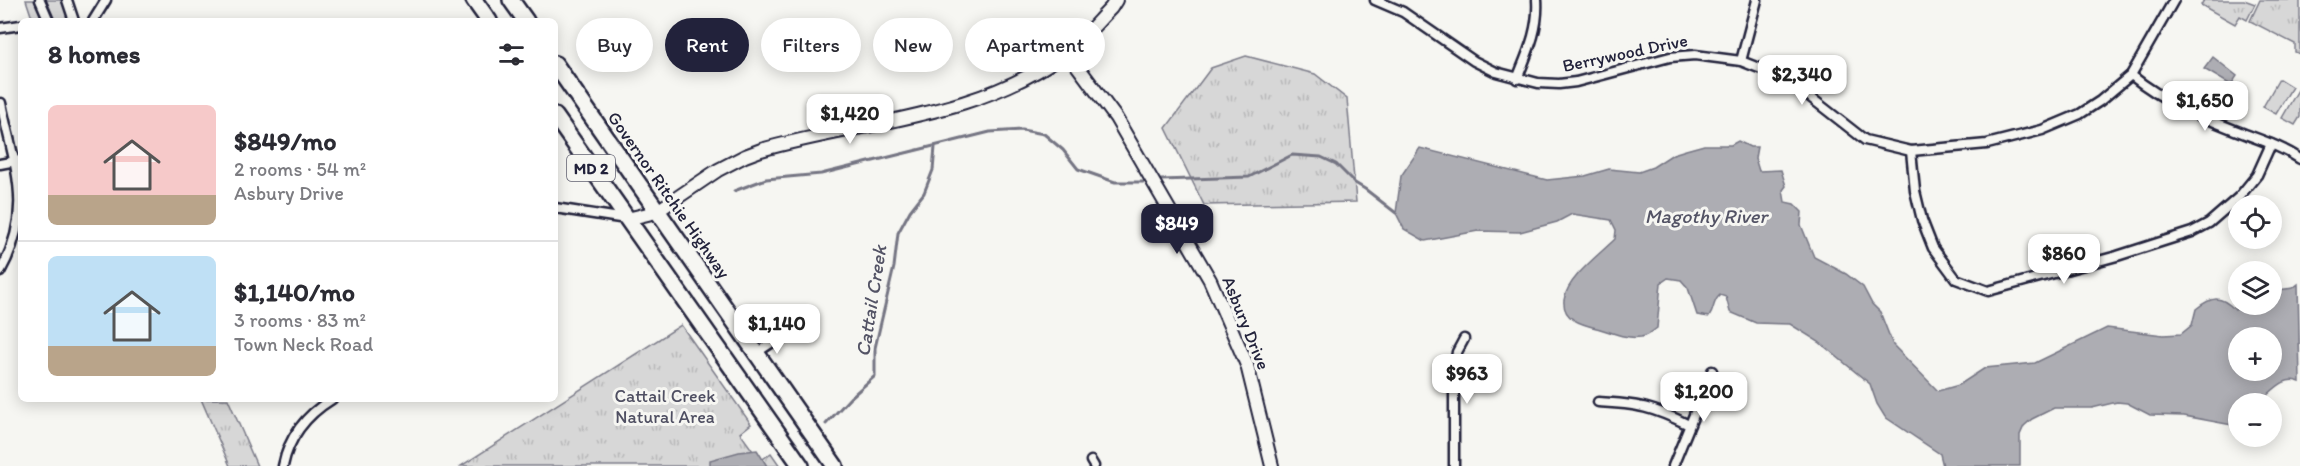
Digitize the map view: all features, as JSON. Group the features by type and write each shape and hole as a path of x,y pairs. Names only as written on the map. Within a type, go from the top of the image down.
{"highway":[{"path":"474,0 487,18"},
{"path":"511,0 524,18"},
{"name":"Governor Ritchie Highway","path":"558,68 835,466"},
{"name":"MD 2","path":"558,120 801,466"}],"main road":[{"path":"1102,18 1112,8 1116,0"},
{"path":"627,219 656,212 718,170 745,156 776,146 911,117 976,99 1015,83 1033,72"},
{"name":"Asbury Drive","path":"1082,72 1116,118 1210,280 1247,365 1272,466"}],"street":[{"path":"40,0 48,18"},
{"path":"67,0 73,18"},
{"path":"95,18 106,0"},
{"name":"Berrywood Drive","path":"1375,0 1403,12 1474,61 1517,79 1559,84 1576,82 1646,62 1695,55 1741,61 1787,79 1865,140 1911,150 1987,144 2042,130 2080,114 2132,75 2175,0"},
{"path":"1517,79 1532,43 1538,16 1537,0"},
{"path":"1741,61 1757,0"},
{"path":"0,28 18,25"},
{"path":"2132,75 2163,99 2198,116 2271,144 2300,159"},
{"path":"0,164 18,160 1,103"},
{"path":"1911,150 1915,191 1922,220 1933,248 1956,279 1988,291 2135,251 2192,232 2209,223 2239,197 2257,175 2271,144"},
{"path":"558,208 627,219"},
{"path":"0,272 13,244 18,222"},
{"path":"756,353 783,335"},
{"path":"1454,466 1454,370 1457,352 1464,339"},
{"path":"1673,466 1712,371"},
{"path":"283,466 295,432 314,412 328,402"},
{"path":"1598,402 1640,405 1658,410 1689,425"}],"green space":[{"path":"26,0 68,0 75,18 34,18 31,15"},
{"path":"2204,0 2244,0 2255,4 2247,20 2240,16 2235,24 2201,5"},
{"path":"2260,0 2300,0 2300,54 2295,52 2295,44 2250,21"},
{"path":"1246,56 1315,74 1347,99 1356,202 1204,205 1166,128 1211,68"},
{"path":"2279,79 2292,87 2276,114 2263,107"},
{"path":"2298,90 2300,91 2300,117 2295,125 2282,118"},
{"name":"Cattail Creek Natural Area","path":"681,325 751,424 740,433 760,461 771,453 780,466 461,466"},
{"path":"202,402 229,402 257,466 230,466"}],"water":[{"path":"2213,57 2237,76 2231,85 2204,69"},
{"name":"Magothy River","path":"1738,141 1750,147 1757,147 1755,158 1759,171 1781,170 1786,186 1783,190 1785,202 1794,204 1802,212 1801,225 1814,257 1846,274 1863,287 1872,304 1880,312 1893,345 1938,391 1959,385 1985,368 2035,363 2107,328 2163,335 2181,334 2192,325 2196,309 2216,299 2228,304 2228,315 2282,315 2282,290 2293,288 2298,284 2300,382 2294,380 2282,383 2269,393 2228,393 2228,424 2184,416 2150,415 2127,403 2117,402 2092,408 2054,408 2032,419 2024,426 2020,435 2020,466 1943,466 1940,454 1885,417 1877,404 1870,384 1819,342 1790,324 1756,323 1730,312 1726,297 1720,295 1717,298 1709,317 1697,315 1688,288 1681,280 1668,278 1661,283 1657,328 1647,335 1630,337 1576,321 1564,307 1566,292 1578,275 1615,239 1616,230 1611,220 1572,214 1557,222 1520,232 1478,231 1425,241 1404,229 1396,213 1401,176 1420,148 1547,180 1585,176 1609,169 1639,172 1653,167 1673,154 1704,145 1731,145"},
{"path":"757,450 767,466 710,466 710,460"}],"waterway":[{"name":"Cattail Creek","path":"734,191 766,179 821,174 990,132 1022,130 1044,134 1063,150 1078,169 1115,182 1143,182"},
{"name":"Cattail Creek","path":"826,424 875,376 875,348 894,267 898,233 910,211 924,193 933,170 935,147"},
{"name":"Cattail Creek","path":"1161,180 1249,177 1292,155 1321,157 1336,164 1355,183 1396,213"}]}
